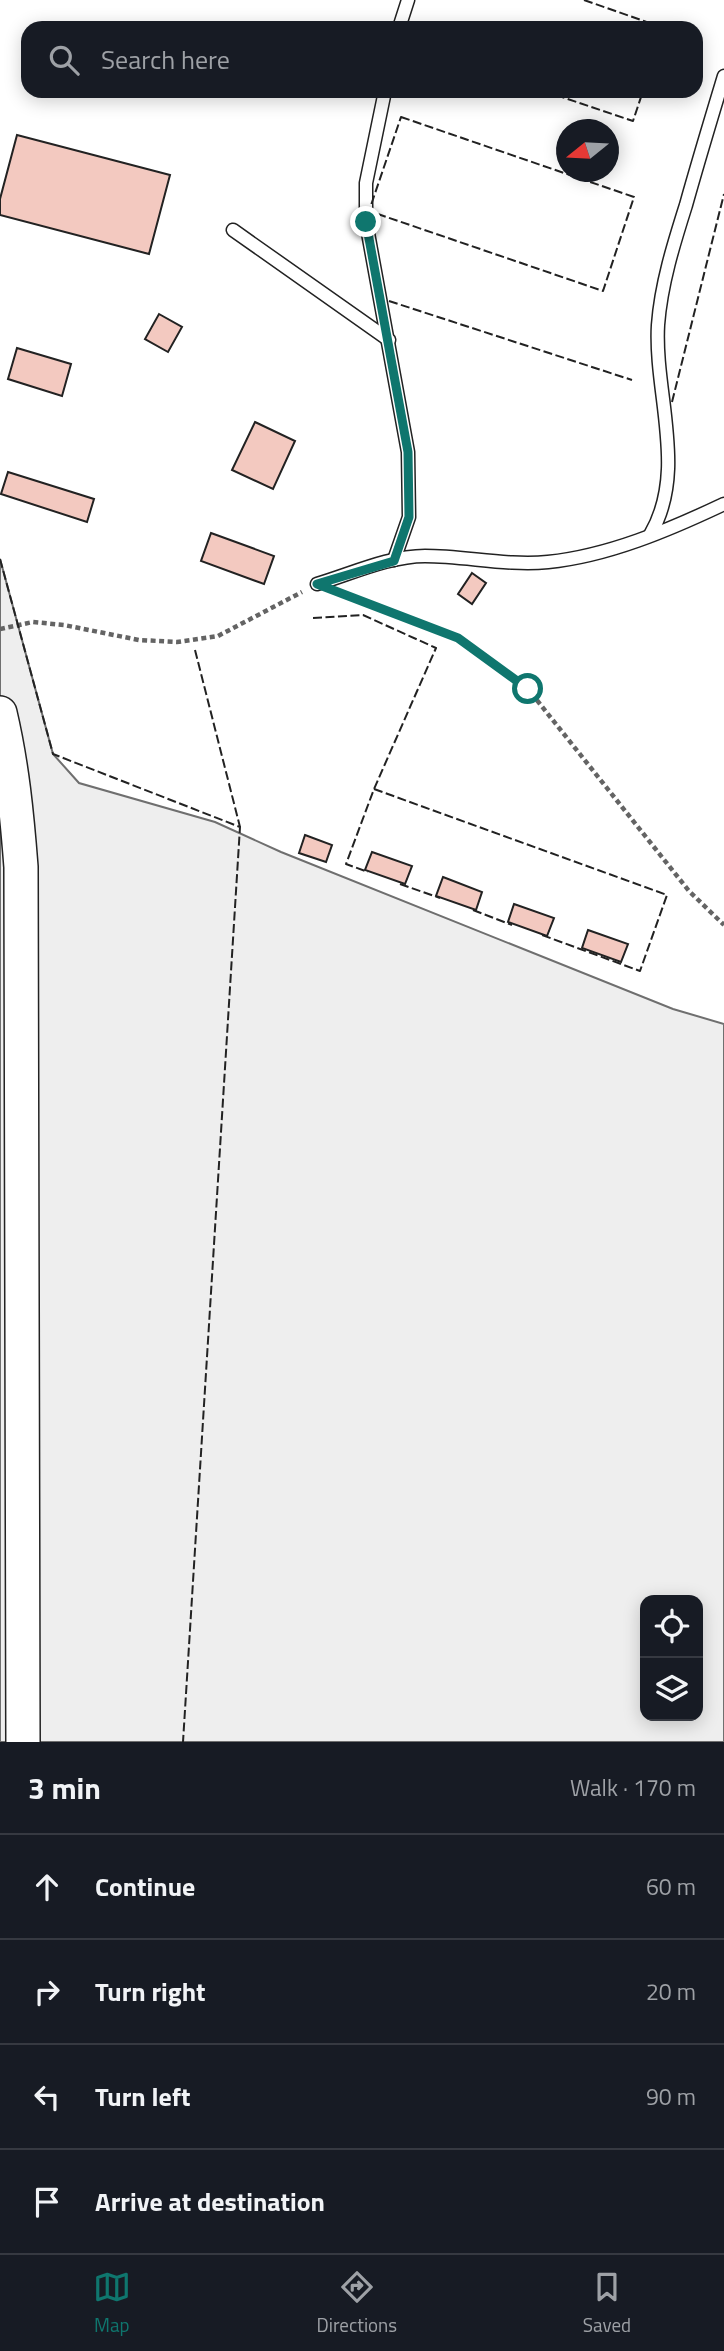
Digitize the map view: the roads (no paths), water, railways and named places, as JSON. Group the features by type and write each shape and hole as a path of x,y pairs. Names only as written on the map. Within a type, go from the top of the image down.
{"main road":[{"path":"0,713 13,783 21,867 23,1742"}],"lane":[{"path":"401,21 408,0"},
{"path":"650,535 665,502 669,459 658,324 671,254 724,76"},
{"path":"384,98 366,183 366,222 408,452 409,517 394,561"},
{"path":"233,230 389,340"},
{"path":"317,584 394,561 423,556 545,562 585,556 676,526 724,504"}]}
